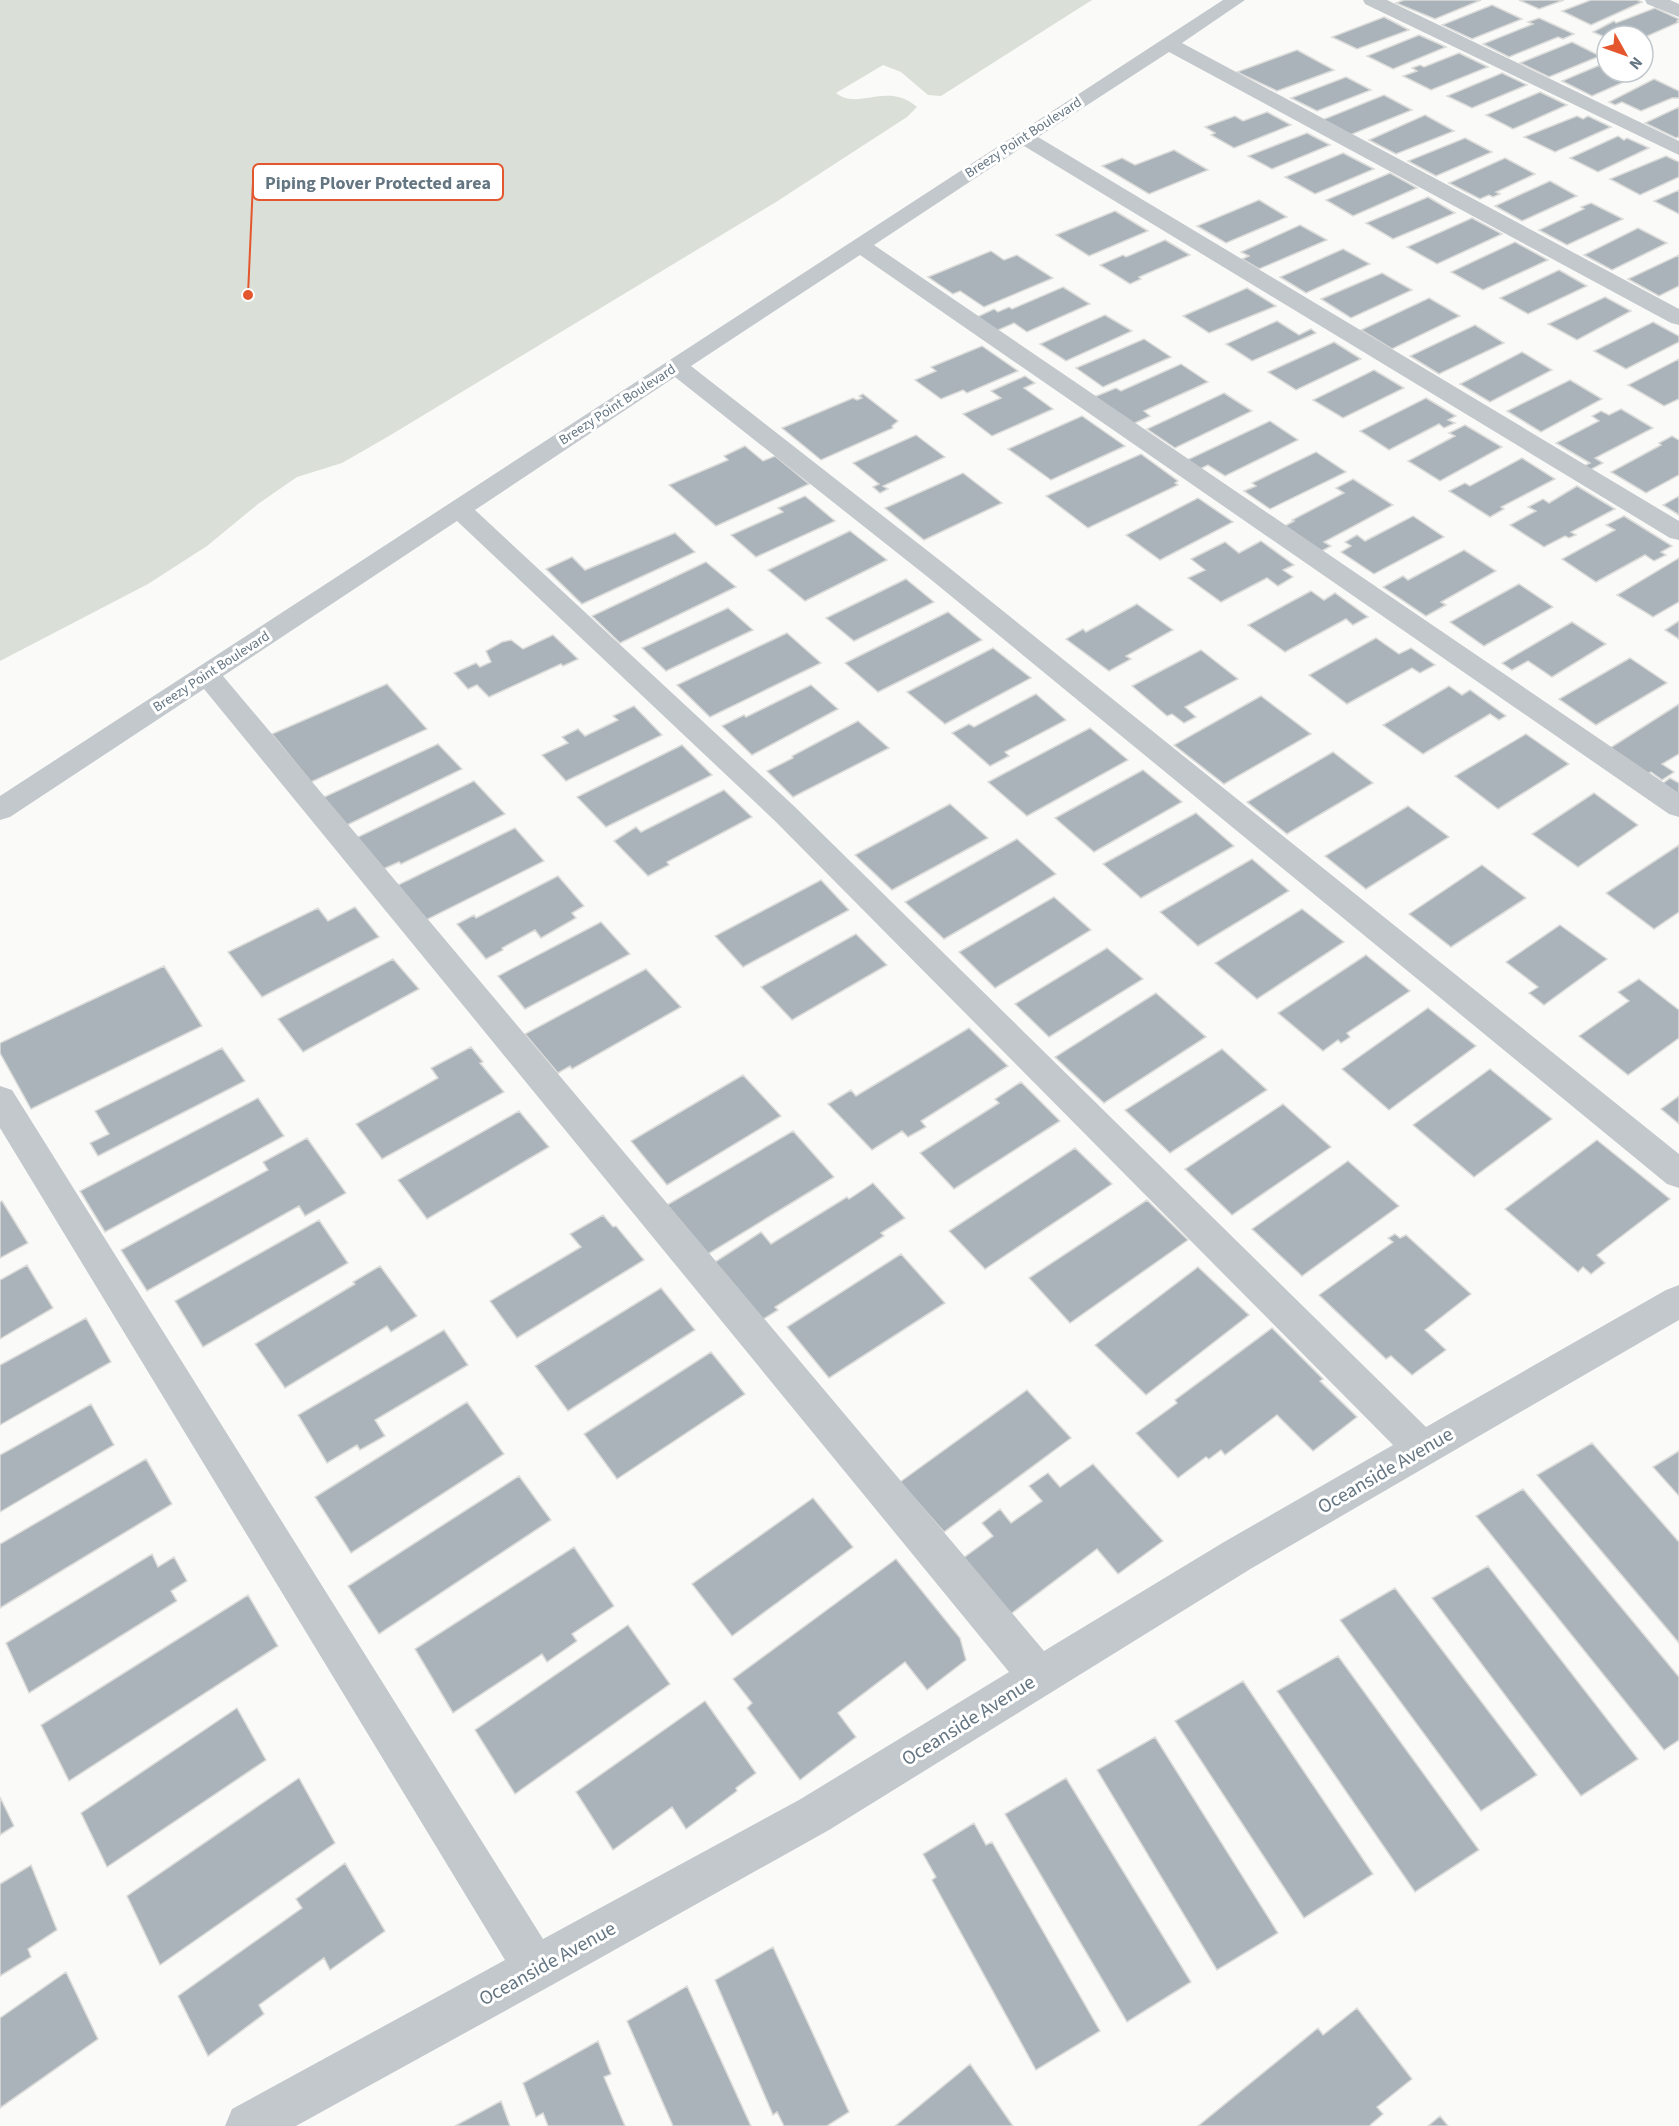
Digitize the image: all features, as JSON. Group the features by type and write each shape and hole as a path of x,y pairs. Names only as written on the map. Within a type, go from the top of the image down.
{"street":[{"name":"Breezy Point Boulevard","path":"0,810 1167,43 1236,0"},
{"path":"1372,0 1679,149"},
{"path":"1654,0 1679,11"},
{"path":"1167,43 1679,318"},
{"path":"1024,137 1679,532"},
{"path":"860,245 1679,807"},
{"path":"676,366 947,579 1679,1174"},
{"path":"458,508 784,814 1422,1448"},
{"path":"206,674 1039,1676"},
{"path":"0,1099 536,1969"},
{"name":"Oceanside Avenue","path":"249,2126 814,1815 1238,1555 1679,1301"}],"shaded area":[{"path":"0,0 1092,0 941,96 928,95 901,72 883,65 836,93 845,98 854,99 895,96 917,107 907,117 776,202 389,436 342,463 297,477 258,504 207,546 148,584 0,661"}],"building":[{"path":"1404,0 1481,0 1435,19 1396,3"},
{"path":"1519,0 1564,0 1539,9"},
{"path":"1591,0 1637,0 1642,2 1591,25 1562,11"},
{"path":"1492,5 1522,19 1472,39 1442,25"},
{"path":"1655,8 1679,19 1677,21 1679,22 1655,33 1655,24 1608,24 1614,21 1616,23"},
{"path":"1384,17 1409,30 1357,49 1332,37"},
{"path":"1539,18 1574,34 1563,39 1558,37 1509,57 1483,44 1533,24 1528,22"},
{"path":"1419,35 1446,47 1393,69 1367,56"},
{"path":"1572,42 1595,54 1595,58 1549,77 1520,63"},
{"path":"1297,50 1334,70 1277,91 1237,72"},
{"path":"1459,53 1488,67 1431,90 1403,76 1417,71 1412,68 1420,65 1424,67"},
{"path":"1595,67 1595,84 1619,84 1592,96 1562,81"},
{"path":"1502,73 1527,85 1472,108 1447,96"},
{"path":"1346,77 1371,90 1317,111 1291,98"},
{"path":"1655,79 1679,91 1679,98 1672,98 1641,111 1622,102 1615,105 1609,102 1644,84 1655,84"},
{"path":"1540,92 1567,105 1513,129 1486,115"},
{"path":"1384,95 1412,110 1350,135 1322,120"},
{"path":"1679,107 1679,137 1676,138 1645,123"},
{"path":"1267,112 1291,125 1234,148 1211,135 1215,133 1205,127 1235,116 1243,121"},
{"path":"1425,115 1454,131 1396,154 1369,140"},
{"path":"1577,116 1583,119 1588,116 1611,127 1555,152 1524,137"},
{"path":"1307,133 1330,145 1272,169 1248,156"},
{"path":"1618,136 1649,148 1598,172 1570,158"},
{"path":"1465,138 1492,152 1436,176 1408,161"},
{"path":"1174,150 1208,170 1149,194 1102,166 1122,158 1135,165"},
{"path":"1343,153 1374,169 1315,194 1285,177"},
{"path":"1666,156 1679,162 1679,177 1640,195 1610,179"},
{"path":"1505,158 1535,174 1496,192 1500,194 1480,199 1449,183"},
{"path":"1390,173 1417,188 1353,216 1326,200"},
{"path":"1550,181 1577,196 1522,221 1495,206"},
{"path":"1679,190 1679,214 1654,201"},
{"path":"1428,197 1455,213 1393,239 1366,223"},
{"path":"1259,200 1287,217 1226,243 1197,226"},
{"path":"1591,203 1623,219 1567,245 1539,230 1584,209 1581,207"},
{"path":"1115,211 1148,231 1089,256 1056,235"},
{"path":"1472,218 1502,234 1437,264 1407,247"},
{"path":"1300,225 1327,240 1259,269 1242,259 1249,256 1241,252"},
{"path":"1638,228 1667,243 1612,270 1584,255"},
{"path":"1165,240 1190,255 1139,277 1141,279 1130,284 1100,265 1123,255 1126,257"},
{"path":"1515,242 1548,260 1483,290 1451,272"},
{"path":"1343,249 1370,264 1306,293 1280,277"},
{"path":"991,251 1004,260 1017,255 1053,278 984,307 960,291 953,294 928,277"},
{"path":"1679,255 1679,286 1659,296 1628,279"},
{"path":"1559,270 1587,286 1528,314 1500,298"},
{"path":"1382,273 1412,290 1351,318 1321,299"},
{"path":"1063,287 1090,304 1027,332 1014,323 996,331 975,318 994,309 998,312 1009,307 1012,309"},
{"path":"1247,288 1276,306 1209,333 1183,316"},
{"path":"1605,297 1631,311 1577,340 1548,324"},
{"path":"1429,298 1460,316 1392,349 1361,330"},
{"path":"1105,315 1132,331 1066,361 1040,344"},
{"path":"1277,321 1299,335 1311,329 1316,333 1252,361 1226,344"},
{"path":"1653,322 1679,336 1679,342 1626,369 1594,351"},
{"path":"1475,325 1504,343 1439,374 1410,356"},
{"path":"1144,339 1171,357 1103,387 1076,368"},
{"path":"1334,342 1361,359 1296,390 1268,372"},
{"path":"982,346 1018,371 967,393 963,390 941,399 915,380 936,371 931,367"},
{"path":"1522,352 1552,370 1490,402 1460,384"},
{"path":"1679,359 1679,399 1664,406 1628,385"},
{"path":"1181,364 1208,382 1144,411 1150,416 1133,424 1094,397 1116,388 1121,391"},
{"path":"1374,370 1404,388 1343,418 1313,400"},
{"path":"1025,376 1035,383 1024,388 1053,409 992,436 963,414 1001,398 991,391"},
{"path":"1570,380 1602,399 1541,432 1507,411"},
{"path":"1224,393 1252,411 1175,448 1147,429"},
{"path":"863,394 898,421 892,426 893,428 821,460 782,428 853,398 857,400 862,398 859,396"},
{"path":"1426,398 1456,416 1448,420 1455,423 1444,428 1439,424 1389,450 1360,431"},
{"path":"1621,409 1653,428 1595,458 1603,463 1590,470 1584,466 1590,463 1556,443 1599,421 1592,416 1601,411 1609,415"},
{"path":"1082,416 1125,446 1051,480 1008,449"},
{"path":"1270,421 1298,440 1225,476 1208,465 1200,469 1187,460"},
{"path":"1465,425 1502,447 1440,481 1408,461 1455,436 1449,433"},
{"path":"916,435 945,457 883,486 888,489 880,493 873,487 879,484 853,463"},
{"path":"1672,436 1679,440 1679,475 1646,493 1611,472 1661,445 1659,443"},
{"path":"745,446 763,461 775,456 809,484 716,526 669,485 728,460 724,456"},
{"path":"1316,452 1346,472 1270,509 1244,491 1256,486 1252,483"},
{"path":"1141,454 1178,481 1175,483 1178,485 1088,528 1046,496"},
{"path":"1522,458 1555,479 1501,507 1504,509 1490,517 1449,491 1465,483 1470,486"},
{"path":"963,473 1002,503 924,540 885,508"},
{"path":"1353,479 1393,505 1324,542 1331,546 1320,552 1283,527 1344,493 1336,488"},
{"path":"1577,486 1615,509 1571,532 1576,535 1569,538 1565,536 1544,547 1510,525 1536,511 1528,507 1543,499 1549,503"},
{"path":"805,496 835,521 756,557 731,535 783,512 778,508"},
{"path":"1679,496 1679,515 1663,505"},
{"path":"1198,498 1233,522 1160,560 1126,535"},
{"path":"1413,516 1444,537 1374,574 1341,552 1351,546 1345,542 1357,535 1365,541"},
{"path":"1624,516 1672,546 1661,552 1666,555 1654,561 1645,555 1596,582 1562,559 1615,530 1606,525"},
{"path":"850,531 887,560 805,601 768,570"},
{"path":"675,533 695,552 582,604 546,569 572,557 585,570"},
{"path":"1261,541 1294,565 1283,570 1293,577 1278,586 1267,578 1221,602 1188,578 1205,570 1191,559 1225,542 1239,553"},
{"path":"1464,550 1496,571 1441,602 1446,605 1426,616 1383,587 1403,576 1408,580"},
{"path":"1679,558 1679,602 1653,617 1617,595"},
{"path":"706,562 736,587 620,643 592,616"},
{"path":"906,579 934,602 854,641 826,618"},
{"path":"1519,584 1553,607 1484,646 1450,622"},
{"path":"1311,591 1324,600 1335,593 1368,617 1353,625 1346,619 1285,652 1248,625"},
{"path":"1137,604 1173,630 1126,656 1131,659 1109,671 1066,639 1083,629 1086,632"},
{"path":"728,608 753,630 666,671 642,648"},
{"path":"948,612 982,640 878,692 845,663"},
{"path":"1679,621 1679,639 1665,630"},
{"path":"1572,622 1606,644 1552,677 1528,661 1512,670 1502,663"},
{"path":"787,633 821,663 710,717 677,685"},
{"path":"553,635 578,659 563,666 561,664 489,697 477,685 468,689 454,673 476,663 480,667 491,662 486,651 502,642 511,640 523,649"},
{"path":"1376,638 1399,654 1411,648 1435,665 1420,673 1412,668 1347,704 1309,675"},
{"path":"993,648 1031,678 945,724 907,692"},
{"path":"1201,650 1238,679 1185,707 1196,717 1184,723 1172,714 1167,716 1132,686"},
{"path":"1630,658 1667,683 1596,725 1559,699"},
{"path":"387,684 427,729 311,782 272,734"},
{"path":"811,685 838,709 752,755 722,726 744,715 746,717"},
{"path":"1449,686 1462,695 1470,690 1506,716 1499,720 1490,714 1423,754 1383,725"},
{"path":"1036,694 1066,720 1005,752 1009,756 990,766 952,733 969,724 974,727"},
{"path":"1261,696 1311,734 1224,784 1174,745"},
{"path":"1679,704 1679,754 1662,764 1674,772 1662,780 1651,772 1647,774 1610,748"},
{"path":"634,706 662,735 566,781 542,755 568,743 562,737 578,729 585,736 618,720 613,716"},
{"path":"858,721 889,748 793,797 767,771 793,758 792,756"},
{"path":"1090,728 1128,760 1027,816 988,782"},
{"path":"1526,734 1569,764 1498,809 1455,776"},
{"path":"438,744 462,769 343,827 320,799"},
{"path":"682,745 712,775 606,827 577,797"},
{"path":"1333,752 1373,783 1287,834 1247,802"},
{"path":"1143,770 1182,802 1094,852 1055,818"},
{"path":"1670,778 1679,783 1679,796 1662,784"},
{"path":"474,781 505,814 401,864 399,862 381,870 356,838"},
{"path":"724,790 752,817 667,862 669,865 648,876 614,841 636,827 641,832"},
{"path":"1594,793 1638,825 1578,867 1532,834"},
{"path":"950,804 988,838 892,890 855,855"},
{"path":"1408,806 1449,837 1366,889 1325,856"},
{"path":"1196,813 1234,846 1141,898 1103,864"},
{"path":"515,828 544,861 426,920 398,885"},
{"path":"1017,839 1056,874 944,939 905,902"},
{"path":"1679,845 1679,912 1654,929 1606,893"},
{"path":"1252,859 1289,891 1198,946 1160,912"},
{"path":"1482,865 1526,898 1451,947 1409,914"},
{"path":"558,876 584,906 572,913 576,918 541,938 535,930 486,959 457,924 474,915 476,918"},
{"path":"821,880 849,910 743,967 715,936"},
{"path":"1054,897 1091,930 995,988 959,952"},
{"path":"355,907 379,937 262,997 228,952 318,908 328,921"},
{"path":"1302,909 1344,942 1257,999 1215,963"},
{"path":"601,922 630,954 525,1009 498,976"},
{"path":"1560,925 1607,959 1544,1005 1529,993 1538,987 1506,962"},
{"path":"856,934 887,965 792,1020 761,987"},
{"path":"1107,948 1143,979 1049,1037 1015,1004"},
{"path":"1366,955 1410,991 1347,1033 1350,1037 1341,1043 1338,1040 1323,1051 1278,1013"},
{"path":"393,959 419,989 303,1052 278,1019"},
{"path":"164,966 202,1026 31,1109 0,1053 0,1043"},
{"path":"646,969 681,1007 572,1069 570,1066 558,1073 525,1034"},
{"path":"1639,979 1679,1010 1679,1038 1628,1075 1579,1036 1629,1001 1618,992"},
{"path":"1156,993 1206,1037 1104,1103 1055,1057"},
{"path":"1428,1008 1476,1046 1389,1110 1342,1069"},
{"path":"969,1028 1008,1066 921,1121 926,1127 908,1137 902,1131 872,1150 828,1104 851,1090 856,1096"},
{"path":"471,1047 483,1062 480,1063 504,1092 382,1159 356,1124 438,1078 431,1068"},
{"path":"222,1048 245,1081 98,1156 90,1143 109,1134 95,1111"},
{"path":"1222,1049 1267,1090 1170,1153 1125,1110"},
{"path":"1490,1069 1552,1119 1474,1177 1413,1125"},
{"path":"743,1075 781,1116 667,1185 631,1141"},
{"path":"1021,1082 1060,1121 954,1189 920,1153 999,1103 995,1099"},
{"path":"1679,1096 1679,1124 1661,1109"},
{"path":"258,1098 284,1136 105,1232 80,1191"},
{"path":"1283,1104 1331,1147 1232,1215 1185,1169"},
{"path":"519,1111 549,1147 427,1219 398,1180"},
{"path":"793,1131 834,1177 708,1254 667,1205"},
{"path":"307,1138 346,1193 305,1216 299,1206 147,1291 121,1250 268,1170 263,1162"},
{"path":"1597,1140 1670,1199 1597,1255 1605,1263 1591,1274 1583,1267 1578,1272 1505,1209"},
{"path":"1075,1148 1112,1184 985,1269 949,1231"},
{"path":"1348,1161 1399,1206 1302,1276 1252,1229"},
{"path":"873,1183 905,1218 881,1233 884,1236 775,1307 778,1310 757,1323 709,1266 761,1232 771,1244"},
{"path":"1147,1200 1188,1240 1070,1323 1029,1278"},
{"path":"2,1201 28,1243 0,1258 0,1202"},
{"path":"603,1215 613,1227 616,1226 644,1260 517,1338 490,1301 581,1247 570,1234"},
{"path":"319,1220 348,1263 203,1347 175,1301"},
{"path":"1395,1234 1400,1238 1406,1235 1471,1294 1425,1330 1446,1350 1412,1375 1391,1356 1386,1359 1319,1295 1393,1242 1388,1238"},
{"path":"901,1254 945,1303 829,1378 787,1327"},
{"path":"27,1265 53,1308 0,1339 0,1280"},
{"path":"380,1266 417,1316 391,1332 387,1326 285,1388 255,1344 355,1284 353,1282"},
{"path":"1198,1267 1249,1315 1146,1395 1095,1345"},
{"path":"661,1288 695,1330 568,1411 535,1366"},
{"path":"86,1318 111,1362 0,1425 0,1365"},
{"path":"1272,1328 1323,1379 1320,1381 1357,1417 1313,1451 1277,1415 1225,1455 1221,1450 1209,1459 1206,1457 1178,1478 1136,1433 1177,1403 1175,1400"},
{"path":"444,1330 468,1365 375,1420 385,1436 360,1450 357,1445 327,1463 298,1415"},
{"path":"711,1352 745,1394 617,1479 584,1434"},
{"path":"1027,1390 1071,1438 944,1532 900,1482"},
{"path":"467,1402 504,1454 351,1553 315,1497"},
{"path":"91,1404 114,1445 0,1512 0,1455"},
{"path":"1592,1443 1679,1542 1679,1643 1537,1475"},
{"path":"1679,1451 1679,1496 1653,1467"},
{"path":"146,1459 172,1504 0,1608 0,1544"},
{"path":"1093,1464 1163,1541 1118,1574 1097,1549 1008,1616 962,1559 993,1536 982,1523 1000,1509 1011,1523 1042,1501 1029,1486 1048,1473 1060,1487"},
{"path":"519,1476 551,1520 379,1634 348,1586"},
{"path":"1523,1489 1679,1677 1679,1740 1664,1750 1476,1516"},
{"path":"813,1498 853,1547 732,1636 692,1584"},
{"path":"574,1547 614,1606 572,1634 577,1641 547,1662 542,1654 453,1713 415,1649"},
{"path":"152,1554 158,1567 174,1557 187,1581 171,1591 177,1601 29,1693 6,1643"},
{"path":"896,1559 960,1638 966,1660 927,1690 905,1662 838,1713 856,1737 800,1780 747,1708 752,1703 733,1679"},
{"path":"1488,1566 1638,1759 1581,1796 1432,1598"},
{"path":"1395,1588 1537,1775 1481,1811 1340,1620"},
{"path":"248,1595 278,1646 69,1781 41,1725"},
{"path":"628,1625 670,1684 515,1794 475,1730"},
{"path":"1338,1656 1479,1850 1415,1892 1277,1691"},
{"path":"1243,1681 1373,1874 1304,1918 1175,1721"},
{"path":"705,1701 756,1773 736,1788 737,1791 686,1829 672,1807 613,1850 576,1792"},
{"path":"237,1708 266,1760 107,1867 81,1813"},
{"path":"1155,1737 1278,1933 1217,1970 1097,1770"},
{"path":"299,1778 335,1843 160,1965 127,1896"},
{"path":"1066,1778 1191,1982 1127,2022 1005,1814"},
{"path":"0,1797 14,1826 0,1835"},
{"path":"974,1823 986,1845 992,1842 1100,2031 1036,2070 932,1880 936,1877 923,1854"},
{"path":"345,1863 385,1931 330,1970 324,1958 259,2005 264,2014 208,2056 178,1996 302,1908 296,1899"},
{"path":"31,1865 57,1930 28,1949 31,1957 0,1976 0,1884"},
{"path":"773,1947 849,2112 827,2126 784,2126 777,2112 773,2115 715,1980"},
{"path":"66,1972 98,2039 0,2108 0,2018"},
{"path":"687,1986 751,2126 673,2126 627,2021"},
{"path":"1357,2008 1412,2079 1377,2107 1383,2114 1369,2126 1198,2126 1318,2028 1323,2035"},
{"path":"598,2041 611,2074 604,2077 625,2126 548,2126 543,2113 536,2117 523,2083"},
{"path":"970,2064 1013,2126 895,2126"},
{"path":"501,2101 510,2126 455,2126"},
{"path":"1440,2116 1448,2126 1428,2126"}],"place":[{"name":"Piping Plover Protected area","path":"248,295"}]}
